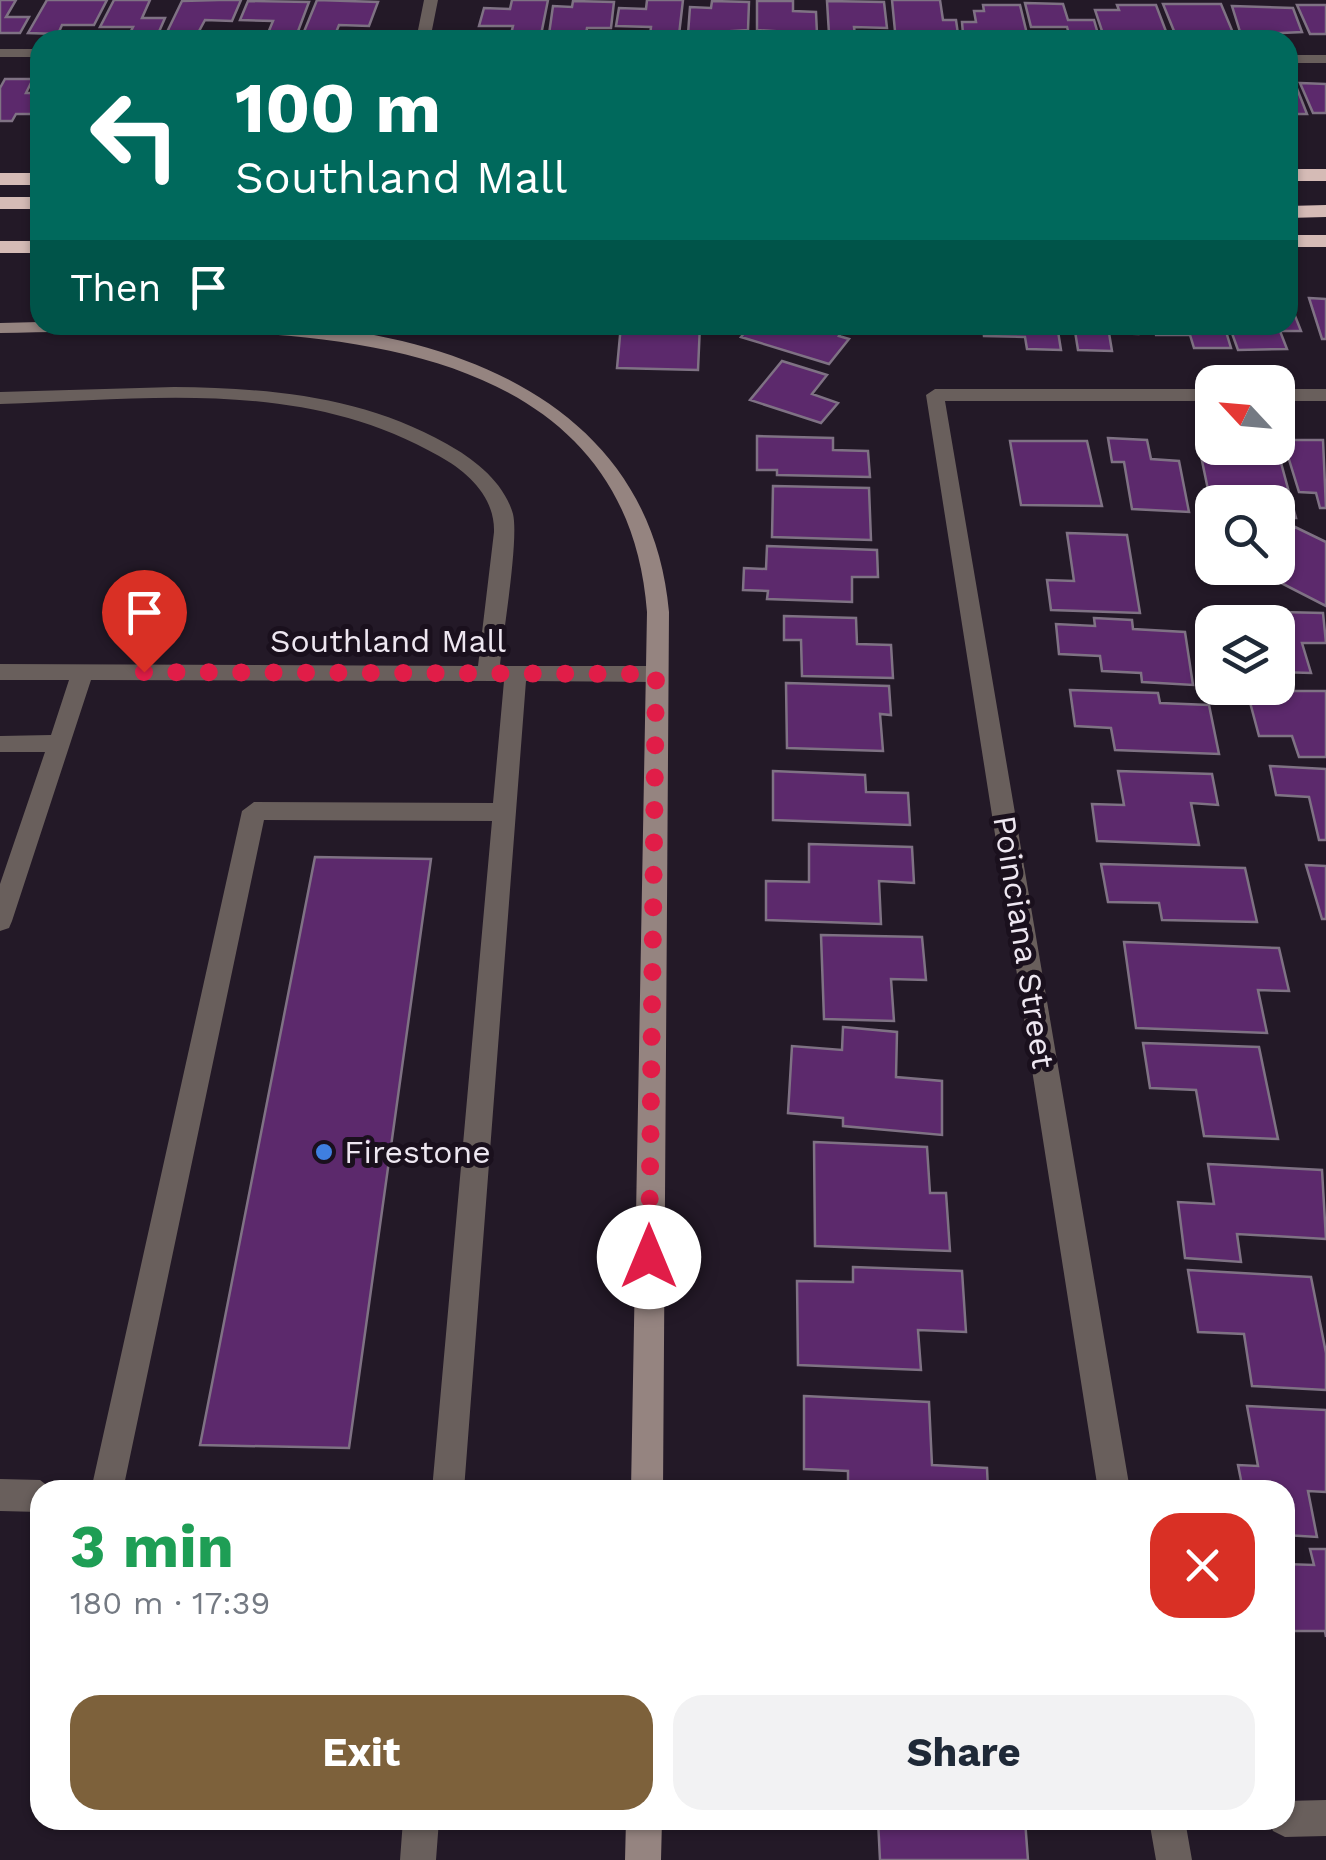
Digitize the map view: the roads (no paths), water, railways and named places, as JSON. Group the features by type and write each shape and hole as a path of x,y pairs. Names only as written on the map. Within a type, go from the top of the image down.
{"highway":[{"path":"1298,175 1326,175"},
{"path":"0,179 30,178"},
{"path":"1298,196 1326,196"},
{"path":"0,203 30,203"},
{"path":"1298,212 1326,211"},
{"path":"0,218 30,218"},
{"path":"1298,242 1326,241"},
{"path":"0,247 30,247"}],"main road":[{"path":"0,328 30,328"},
{"path":"332,335 418,350 509,386 583,439 614,474 637,512 656,583 647,1480"},
{"path":"643,1860 644,1830"}],"street":[{"path":"425,30 431,0"},
{"path":"0,52 30,53"},
{"path":"1298,59 1326,59"},
{"path":"0,398 238,394 322,402 386,420 434,442 475,471 494,496 504,520 488,674"},
{"name":"Poinciana Street","path":"1112,1480 935,395 1195,394"},
{"path":"1295,394 1326,394"},
{"name":"Southland Mall","path":"0,672 656,674"},
{"path":"0,921 83,672"},
{"path":"449,1480 516,673"},
{"path":"0,744 60,743"},
{"path":"109,1480 254,811 504,812"},
{"path":"0,1495 30,1496"},
{"path":"1295,1819 1326,1818"},
{"path":"418,1860 421,1830"},
{"path":"1170,1830 1174,1860"}],"place":[{"name":"Firestone","path":"324,1152"}]}
